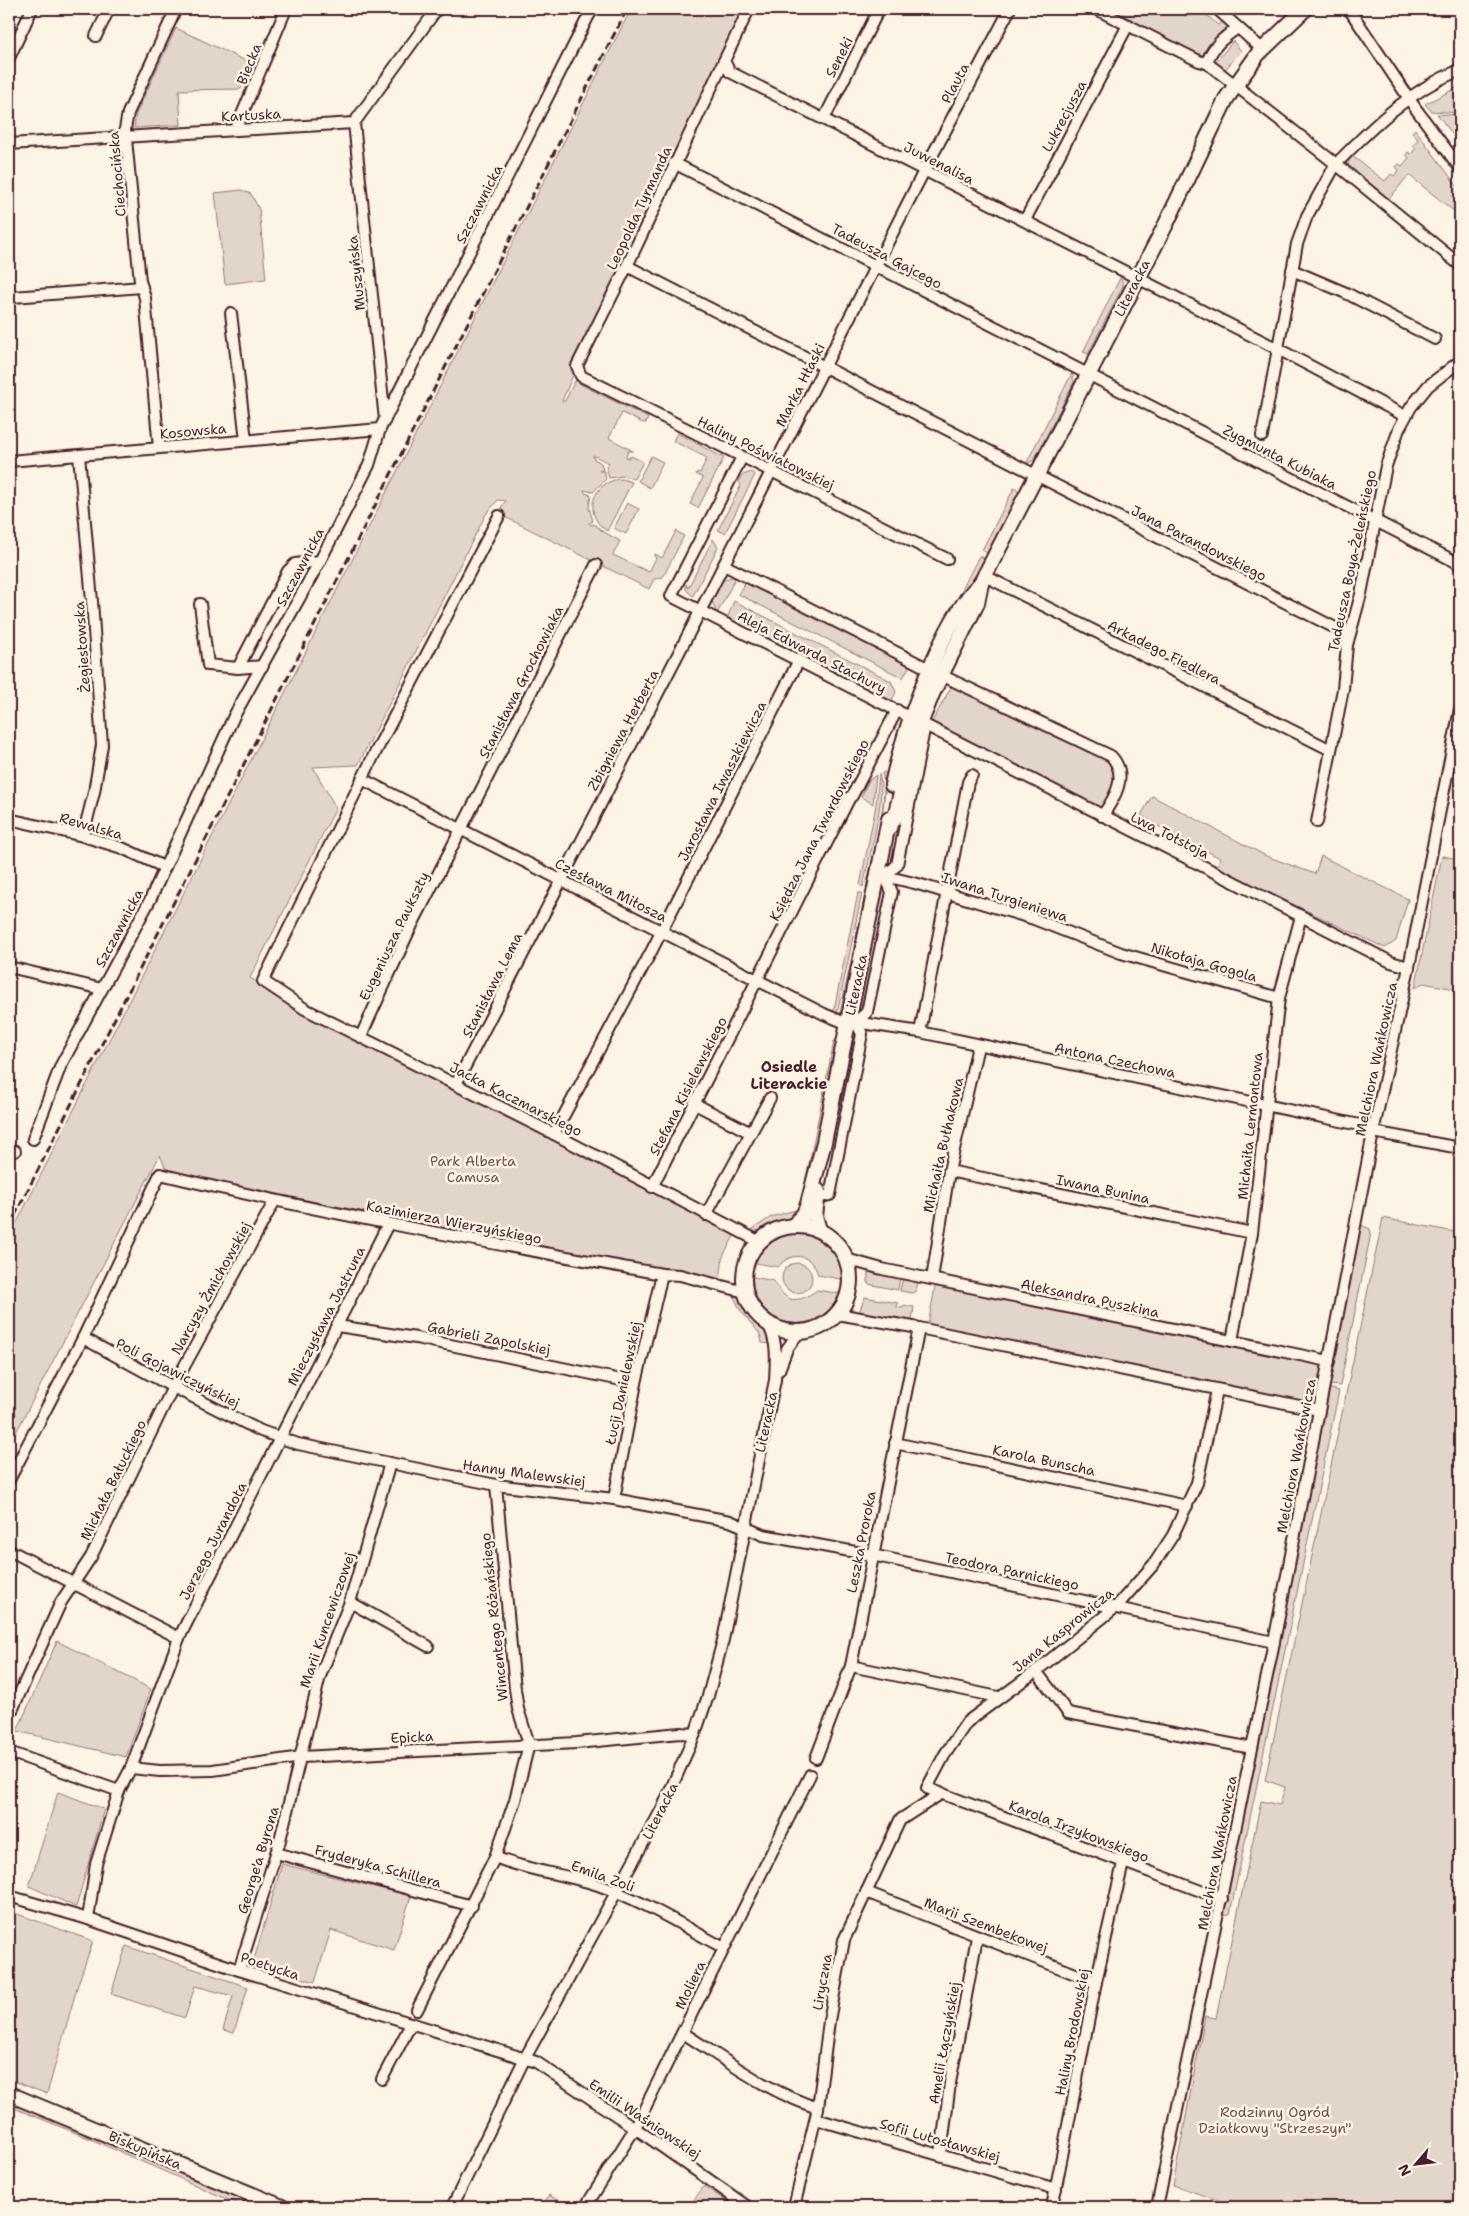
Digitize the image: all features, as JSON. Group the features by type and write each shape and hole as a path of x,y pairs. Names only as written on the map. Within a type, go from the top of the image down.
{"street":[{"path":"9,58 32,9"},
{"path":"96,36 109,9"},
{"name":"Ciechocińska","path":"159,448 145,298 142,287 126,136 128,113 176,9"},
{"name":"Biecka","path":"236,129 286,9"},
{"path":"354,123 437,9"},
{"name":"Szczawnicka","path":"33,1138 61,1065 150,900 234,716 320,561 369,465 383,424 589,15 594,9"},
{"name":"Leopolda Tyrmanda","path":"577,366 627,266 674,163 749,9"},
{"name":"Seneki","path":"824,119 879,9"},
{"name":"Plauta","path":"924,171 1010,9"},
{"path":"1096,9 1198,61 1207,63 1336,164 1460,265"},
{"path":"1217,9 1262,49"},
{"name":"Literacka","path":"794,1225 804,1214 808,1204 851,1022 882,876 891,791 897,760 919,722 955,618 973,591 983,580 1235,85 1262,49 1305,9"},
{"path":"1349,9 1408,97 1460,168"},
{"name":"Lukrecjusza","path":"1025,220 1128,25"},
{"path":"1207,63 1209,56 1225,36 1238,28"},
{"name":"Juwenalisa","path":"724,60 730,72 1025,220 1405,416"},
{"path":"1262,436 1297,244 1307,216 1336,164 1371,128 1408,97 1432,82 1460,70"},
{"name":"Kartuska","path":"9,144 354,123"},
{"name":"Muszyńska","path":"354,123 383,424"},
{"name":"Tadeusza Gajcego","path":"674,163 1087,374"},
{"name":"Marka Hłaski","path":"701,611 924,171"},
{"name":"Jana Parandowskiego","path":"627,266 1349,635"},
{"path":"1292,270 1346,293 1435,339"},
{"path":"13,297 142,287"},
{"path":"231,312 246,440"},
{"name":"Tadeusza Boya-Żeleńskiego","path":"1317,822 1343,689 1349,635 1361,594 1386,466 1405,416 1428,386 1460,360"},
{"name":"Haliny Poświatowskiej","path":"577,366 581,376 947,559"},
{"name":"Zygmunta Kubiaka","path":"1087,374 1460,564"},
{"name":"Kosowska","path":"9,461 246,440 383,424"},
{"name":"Żegiestowska","path":"78,455 92,601 102,745 94,792 83,836"},
{"name":"Aleja Edwarda Stachury","path":"742,458 671,596 919,722"},
{"path":"362,779 499,516"},
{"path":"238,668 288,571 295,564 320,561"},
{"name":"Stanisława Grochowiaka","path":"462,830 596,565"},
{"path":"724,565 936,672 1111,756 1119,768 1119,783 1102,816"},
{"name":"Arkadego Fiedlera","path":"983,580 1331,750"},
{"path":"200,604 208,665 238,668 263,666"},
{"name":"Zbigniewa Herberta","path":"561,880 701,611"},
{"name":"Jarosława Iwaszkiewicza","path":"554,1134 652,950 799,660"},
{"name":"Księdza Jana Twardowskiego","path":"757,980 850,797 897,710"},
{"name":"Melchiora Wańkowicza","path":"1157,2207 1222,1899 1374,1130 1409,968 1460,710"},
{"path":"882,876 897,865 919,722"},
{"name":"Lwa Tołstoja","path":"919,722 1391,962 1409,968"},
{"path":"920,1032 968,782 972,775"},
{"name":"Czesława Miłosza","path":"362,779 830,1017 851,1022"},
{"name":"Jacka Kaczmarskiego","path":"362,779 263,981 305,1009 554,1134 758,1241"},
{"name":"Rewalska","path":"9,819 83,836 122,848 164,868"},
{"name":"Eugeniusza Paukszty","path":"361,1036 409,931 462,830"},
{"name":"Iwana Turgieniewa","path":"882,876 948,892 1034,919 1121,953"},
{"name":"Stanisława Lema","path":"456,1084 561,880"},
{"name":"Michaiła Lermontowa","path":"1232,1341 1252,1233 1279,998 1301,916"},
{"name":"Nikołaja Gogola","path":"1121,953 1279,998"},
{"path":"9,967 102,989"},
{"name":"Stefana Kisielewskiego","path":"652,1187 757,980"},
{"path":"817,1198 830,1195 862,1034 851,1022"},
{"name":"Antona Czechowa","path":"851,1022 920,1032 978,1046 1266,1105 1460,1148"},
{"name":"Michaiła Bułhakowa","path":"932,1280 949,1172 978,1046"},
{"path":"706,1215 770,1098"},
{"path":"695,1104 751,1133"},
{"name":"Literacka","path":"819,1230 815,1216 824,1142"},
{"name":"Iwana Bunina","path":"949,1172 1252,1233"},
{"name":"Kazimierza Wierzyńskiego","path":"83,1338 160,1174 274,1202 662,1274 680,1275 745,1292"},
{"name":"Narcyzy Żmichowskiej","path":"173,1387 274,1202"},
{"name":"Mieczysława Jastruna","path":"279,1438 388,1224"},
{"path":"794,1225 819,1230 830,1237 846,1259 850,1283 844,1304 826,1324 813,1330 788,1332 768,1324 754,1310 745,1292 745,1263 758,1241 781,1227 794,1225"},
{"name":"Aleksandra Puszkina","path":"846,1259 932,1280 1329,1361"},
{"name":"Łucji Danielewskiej","path":"614,1499 636,1382 662,1274"},
{"path":"837,1314 919,1328 1319,1410"},
{"name":"Literacka","path":"452,2207 524,2060 663,1807 695,1734 708,1696 723,1640 775,1380 777,1348 774,1335 768,1324"},
{"name":"Gabrieli Zapolskiej","path":"336,1326 472,1348 636,1382"},
{"name":"Leszka Proroka","path":"816,1758 850,1666 919,1328"},
{"name":"Literacka","path":"775,1380 786,1349 799,1332"},
{"path":"9,1480 83,1338"},
{"name":"Poli Gojawiczyńskiej","path":"83,1338 173,1387 279,1438"},
{"name":"Michała Bałuckiego","path":"9,1717 61,1602 90,1557 173,1387"},
{"name":"Jana Kasprowicza","path":"927,1788 945,1754 966,1722 998,1697 1036,1672 1116,1608 1154,1564 1173,1535 1197,1483 1217,1390"},
{"name":"Hanny Malewskiej","path":"279,1438 298,1444 390,1464 496,1484 614,1499 730,1521 745,1527"},
{"name":"Jerzego Jurandota","path":"88,1919 96,1864 119,1790 130,1768 179,1638 279,1438"},
{"name":"Karola Bunscha","path":"895,1443 1187,1506"},
{"name":"Marii Kuncewiczowej","path":"300,1757 320,1676 350,1602 390,1464"},
{"name":"Wincentego Różańskiego","path":"496,1484 515,1689 518,1709 529,1744"},
{"name":"Teodora Parnickiego","path":"745,1527 762,1535 872,1555 1274,1642"},
{"path":"9,1550 179,1638"},
{"path":"350,1602 428,1646"},
{"path":"850,1666 998,1697"},
{"path":"1036,1672 1068,1713 1252,1748"},
{"name":"Epicka","path":"130,1768 160,1771 213,1770 300,1757 578,1743 680,1733 695,1734"},
{"path":"417,2010 472,1906 495,1857 516,1800 529,1744"},
{"path":"9,1752 119,1790"},
{"name":"George'a Byrona","path":"239,1970 276,1853 300,1757"},
{"name":"Moliera","path":"588,2203 635,2128 810,1775"},
{"name":"Karola Irzykowskiego","path":"927,1788 1222,1899"},
{"name":"Liryczna","path":"794,2207 817,2114 839,1962 844,1940 900,1820 942,1794"},
{"name":"Fryderyka Schillera","path":"276,1853 472,1906"},
{"name":"Emila Zoli","path":"495,1857 522,1867 573,1878 617,1892 724,1948"},
{"name":"Haliny Brodowskiej","path":"1052,2207 1096,1982 1123,1863"},
{"name":"Marii Szembekowej","path":"866,1892 1096,1982"},
{"name":"Poetycka","path":"9,1896 88,1919 239,1970 524,2060"},
{"name":"Amelii Łączyńskiej","path":"940,2154 950,2083 977,1937"},
{"path":"382,2080 411,2024"},
{"name":"Sofii Lutosławskiej","path":"683,2033 770,2088 817,2114 1056,2189"},
{"name":"Emilii Waśniowskiej","path":"524,2060 536,2062 748,2207"},
{"name":"Biskupińska","path":"9,2094 282,2207"}],"green space":[{"name":"Park Alberta Camusa","path":"631,9 742,9 593,328 562,401 565,401 575,381 581,381 580,384 648,418 646,423 643,423 622,413 609,438 633,451 628,451 626,457 629,458 631,456 643,462 634,479 622,476 609,478 606,466 609,463 593,455 594,459 601,463 603,470 599,471 604,471 606,479 593,492 584,490 585,493 591,495 589,508 593,521 589,523 591,525 594,524 620,541 613,555 649,572 656,558 655,554 662,558 676,531 684,536 663,577 654,579 649,589 505,517 501,507 506,501 498,500 486,514 358,765 313,767 336,808 250,978 324,1023 442,1084 444,1082 735,1234 723,1256 720,1280 696,1274 273,1197 167,1172 160,1155 9,1446 9,1238"},
{"path":"1106,9 1200,9 1218,25 1224,21 1230,27 1221,33 1202,57"},
{"path":"176,28 250,63 241,89 179,90 181,125 134,128 136,114"},
{"path":"1233,41 1241,51 1224,71 1215,63"},
{"path":"1460,86 1460,113 1431,111 1425,104"},
{"path":"1437,114 1460,115 1460,144"},
{"path":"1415,129 1460,190 1460,216 1410,176 1407,177 1389,199 1350,170 1348,164 1351,155 1385,181 1391,174 1394,176 1399,170 1396,167 1399,164 1402,166 1409,158 1406,155 1408,152 1411,154 1416,148 1413,146 1418,140 1412,132"},
{"path":"241,190 251,194 259,209 266,279 225,284 215,193"},
{"path":"1121,276 1123,286 1088,354 1083,352"},
{"path":"1072,373 1074,382 1034,460 1026,464"},
{"path":"677,433 724,458 698,508 690,504 703,478 696,474 697,472 700,473 707,458 673,441"},
{"path":"651,456 663,462 650,488 638,481"},
{"path":"751,472 755,475 725,533 718,530 741,485 738,481 743,475"},
{"path":"622,479 632,482 607,531 599,524 595,516 593,508 594,499 603,485"},
{"path":"1014,488 1020,492 989,554 982,550"},
{"path":"627,503 639,509 626,534 614,528"},
{"path":"713,539 718,547 693,596 686,590 686,584 688,588"},
{"path":"979,556 986,559 949,615"},
{"path":"736,577 717,614 712,601 715,592 727,578"},
{"path":"746,581 910,665 903,678 738,594"},
{"path":"734,601 891,681 896,692 891,702 727,619"},
{"path":"951,687 971,693 1111,762 1115,780 1105,807 1099,809 931,724"},
{"path":"887,772 881,827 870,889 866,888 884,797 882,773"},
{"path":"879,774 881,797 879,812 863,887 860,885 876,805"},
{"path":"876,775 873,804 861,797 869,780"},
{"path":"1152,796 1266,856 1315,874 1321,856 1408,899 1396,941 1385,948 1217,868 1220,858 1156,825 1141,815"},
{"path":"1442,856 1460,859 1460,990 1423,983 1415,988"},
{"path":"858,893 862,893 837,1014 833,1014"},
{"path":"865,894 869,895 845,1010 840,1013"},
{"path":"834,1041 839,1042 805,1199 802,1198"},
{"path":"799,1209 793,1219 760,1230 750,1231 771,1217"},
{"name":"Rodzinny Ogród Działkowy \"Strzeszyn\"","path":"1383,1218 1460,1233 1460,2207 1238,2207 1173,2185 1205,2016 1216,2018 1261,1801 1280,1805 1285,1787 1265,1780"},
{"path":"1361,1225 1370,1229 1371,1233 1340,1386 1329,1385"},
{"path":"791,1230 802,1230 812,1233 829,1243 841,1259 845,1280 818,1275 811,1262 801,1257 789,1258 778,1267 751,1262 762,1245 772,1237"},
{"path":"797,1263 803,1264 811,1272 811,1284 803,1292 797,1293 791,1292 783,1284 782,1278 783,1272 791,1264"},
{"path":"868,1269 900,1276 898,1290 868,1284"},
{"path":"748,1276 774,1281 783,1294 792,1299 804,1298 817,1290 842,1294 832,1311 819,1321 804,1326 789,1325 774,1320 761,1309 752,1295"},
{"path":"903,1277 918,1281 916,1291 912,1293 900,1291"},
{"path":"939,1284 1321,1364 1323,1368 1316,1402 1310,1404 928,1325 935,1287"},
{"path":"732,1292 740,1297 748,1311 767,1332 770,1344 762,1343 760,1334 740,1310"},
{"path":"865,1297 898,1303 897,1307 903,1308 904,1305 914,1307 912,1320 908,1322 859,1312"},
{"path":"1328,1388 1339,1391 1230,1914 1223,1915"},
{"path":"57,1641 151,1689 126,1757 17,1731"},
{"path":"58,1792 104,1809 76,1907 29,1886"},
{"path":"282,1864 411,1896 394,1950 331,1930 315,1982 253,1963"},
{"path":"9,1911 93,1941 78,1984 47,2094 9,2079"},
{"path":"126,1946 248,1987 234,2033 223,2030 233,1996 195,1986 185,2018 111,1994"},
{"path":"9,2097 272,2207 245,2207 81,2135 9,2106"},
{"path":"704,2186 735,2207 689,2207"},
{"path":"549,2195 569,2207 542,2207"}],"railway":[{"path":"9,1227 627,9"}],"district":[{"name":"Osiedle Literackie","path":"789,1076"}]}
